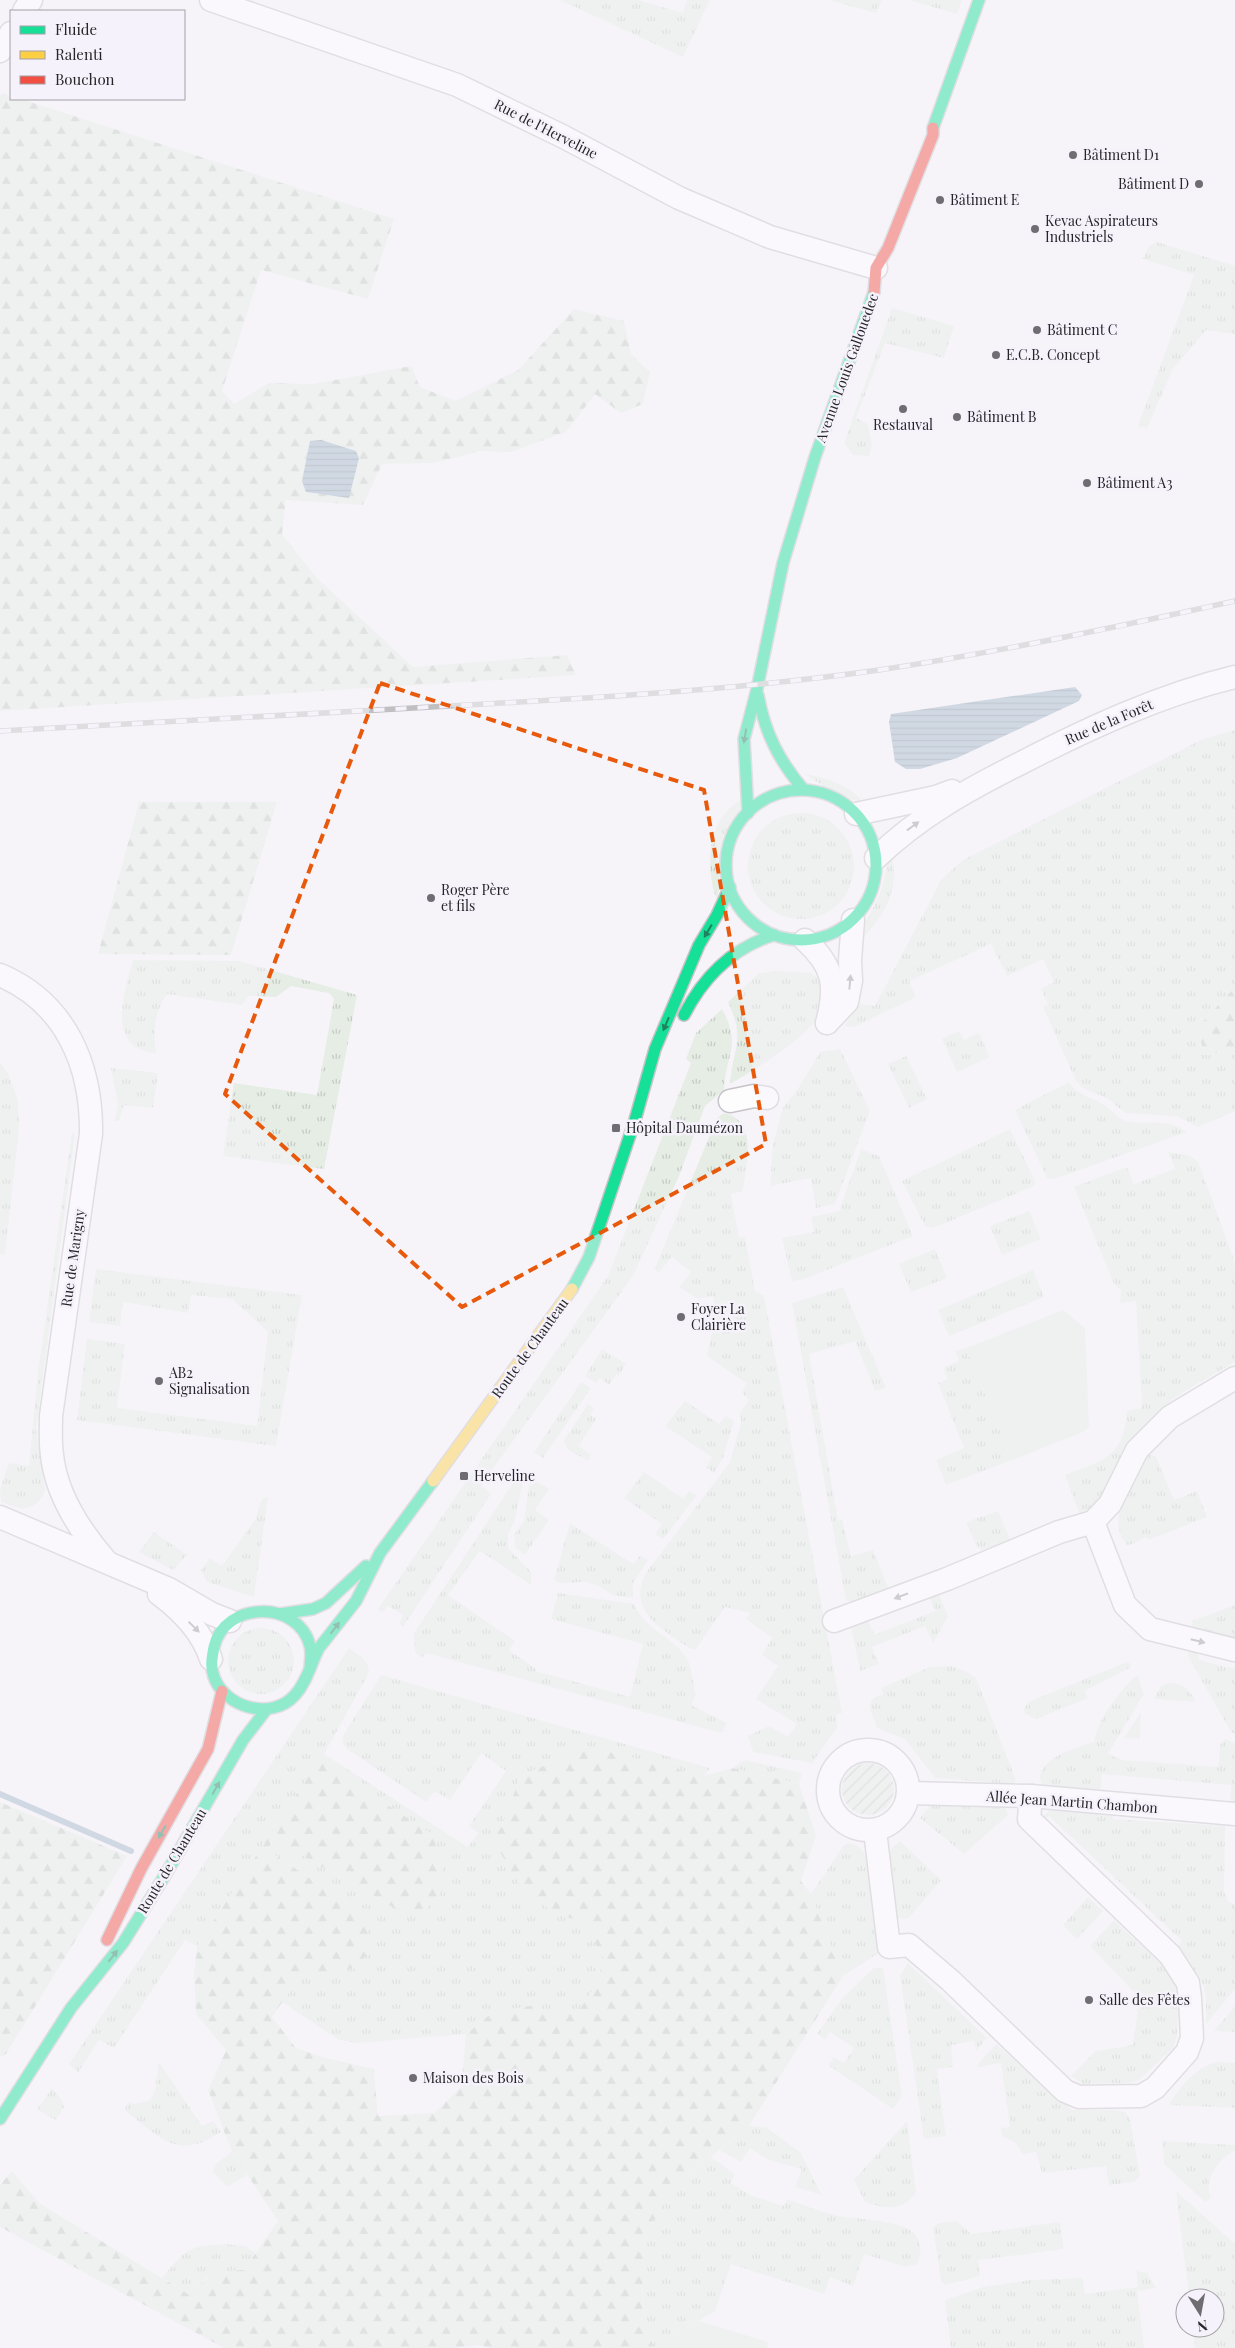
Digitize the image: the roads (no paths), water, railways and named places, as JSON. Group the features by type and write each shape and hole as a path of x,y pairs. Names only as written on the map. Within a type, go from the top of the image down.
{"main road":[{"name":"Avenue Louis Gallouedec","path":"748,813 744,739 757,689 783,563 815,457 876,288 876,268 888,248 934,134 933,125 980,0"},
{"name":"Avenue Louis Gallouedec","path":"757,689 762,722 770,746 786,770 804,790"},
{"path":"804,790 823,794 840,802 856,814 870,834 876,858 875,881 867,902 853,920 834,933 805,940 788,939 765,932 746,917 733,898 727,876 727,853 734,831 748,813 774,796 804,790"},
{"name":"Route de Chanteau","path":"280,1614 313,1609 326,1603 380,1553 568,1297 589,1258 635,1120 655,1049 699,946 717,915 730,887"},
{"path":"678,1026 690,1002 722,963 749,942 774,935"},
{"name":"Route de Chanteau","path":"635,1120 671,1042"},
{"name":"Route de Chanteau","path":"71,2008 123,1943 168,1872 243,1740 266,1710 282,1705 296,1696 306,1682 318,1648 361,1594 380,1553"},
{"name":"Route de Chanteau","path":"211,1659 216,1638 230,1621 250,1611 266,1610 280,1614 294,1622 304,1634 310,1649 310,1669"},
{"path":"211,1659 214,1679 222,1691 234,1702 249,1709 266,1710"},
{"name":"Route de Chanteau","path":"0,2119 71,2008 142,1869 208,1749 222,1691"}],"street":[{"name":"Rue de l'Herveline","path":"211,0 458,85 564,137 679,198 770,237 876,268"},
{"path":"0,51 10,34"},
{"name":"Rue de la Forêt","path":"876,858 903,833 929,814 989,779 1078,734 1140,708 1213,682 1235,677"},
{"name":"Rue de la Forêt","path":"856,814 936,797 989,779"},
{"path":"805,940 817,950 828,968 833,981 833,1001 827,1023 847,1002 851,981 850,960 853,920"},
{"name":"Rue de Marigny","path":"0,976 12,980 40,1002 58,1020 73,1042 84,1073 91,1102 91,1134 51,1416 52,1455 59,1487 88,1540 106,1562"},
{"path":"730,1101 754,1096 767,1098"},
{"path":"834,1621 947,1579 1058,1532 1093,1522 1110,1504 1137,1450 1170,1417 1235,1378"},
{"path":"0,1517 169,1589 212,1614 230,1621"},
{"path":"1093,1522 1126,1604 1150,1629 1235,1650"},
{"path":"130,1572 174,1605 200,1633 211,1659"},
{"path":"874,1750 896,1760 908,1781 909,1793 906,1806 898,1818 888,1826 874,1830 859,1830 845,1823 837,1816 828,1794 829,1782 833,1771 840,1761 850,1754 874,1750"},
{"name":"Allée Jean Martin Chambon","path":"909,1793 1031,1796 1235,1814"},
{"path":"874,1830 888,1947 909,1945 951,1982 1065,2091 1079,2097 1141,2096 1155,2088 1187,2052 1192,2038 1188,1983 1170,1955 1029,1819 1031,1796"}],"water":[{"path":"321,440 356,451 359,458 349,498 306,492 302,481 310,441"},
{"path":"1075,687 1082,695 1079,701 957,758 920,769 906,769 895,762 889,722 891,714"}],"waterway":[{"path":"0,1794 131,1851"}],"railway":[{"path":"0,731 557,700 772,683 879,670 969,655 1102,630 1235,601"}],"place":[{"name":"Bâtiment D1","path":"1073,155"},
{"name":"Bâtiment D","path":"1199,184"},
{"name":"Bâtiment E","path":"940,200"},
{"name":"Kevac Aspirateurs Industriels","path":"1035,229"},
{"name":"Bâtiment C","path":"1037,330"},
{"name":"E.C.B. Concept","path":"996,355"},
{"name":"Restauval","path":"903,409"},
{"name":"Bâtiment B","path":"957,417"},
{"name":"Bâtiment A3","path":"1087,483"},
{"name":"Roger Père et fils","path":"431,898"},
{"name":"Hôpital Daumézon","path":"616,1128"},
{"name":"Foyer La Clairière","path":"681,1317"},
{"name":"AB2 Signalisation","path":"159,1381"},
{"name":"Herveline","path":"464,1476"},
{"name":"Salle des Fêtes","path":"1089,2000"},
{"name":"Maison des Bois","path":"413,2078"}]}
